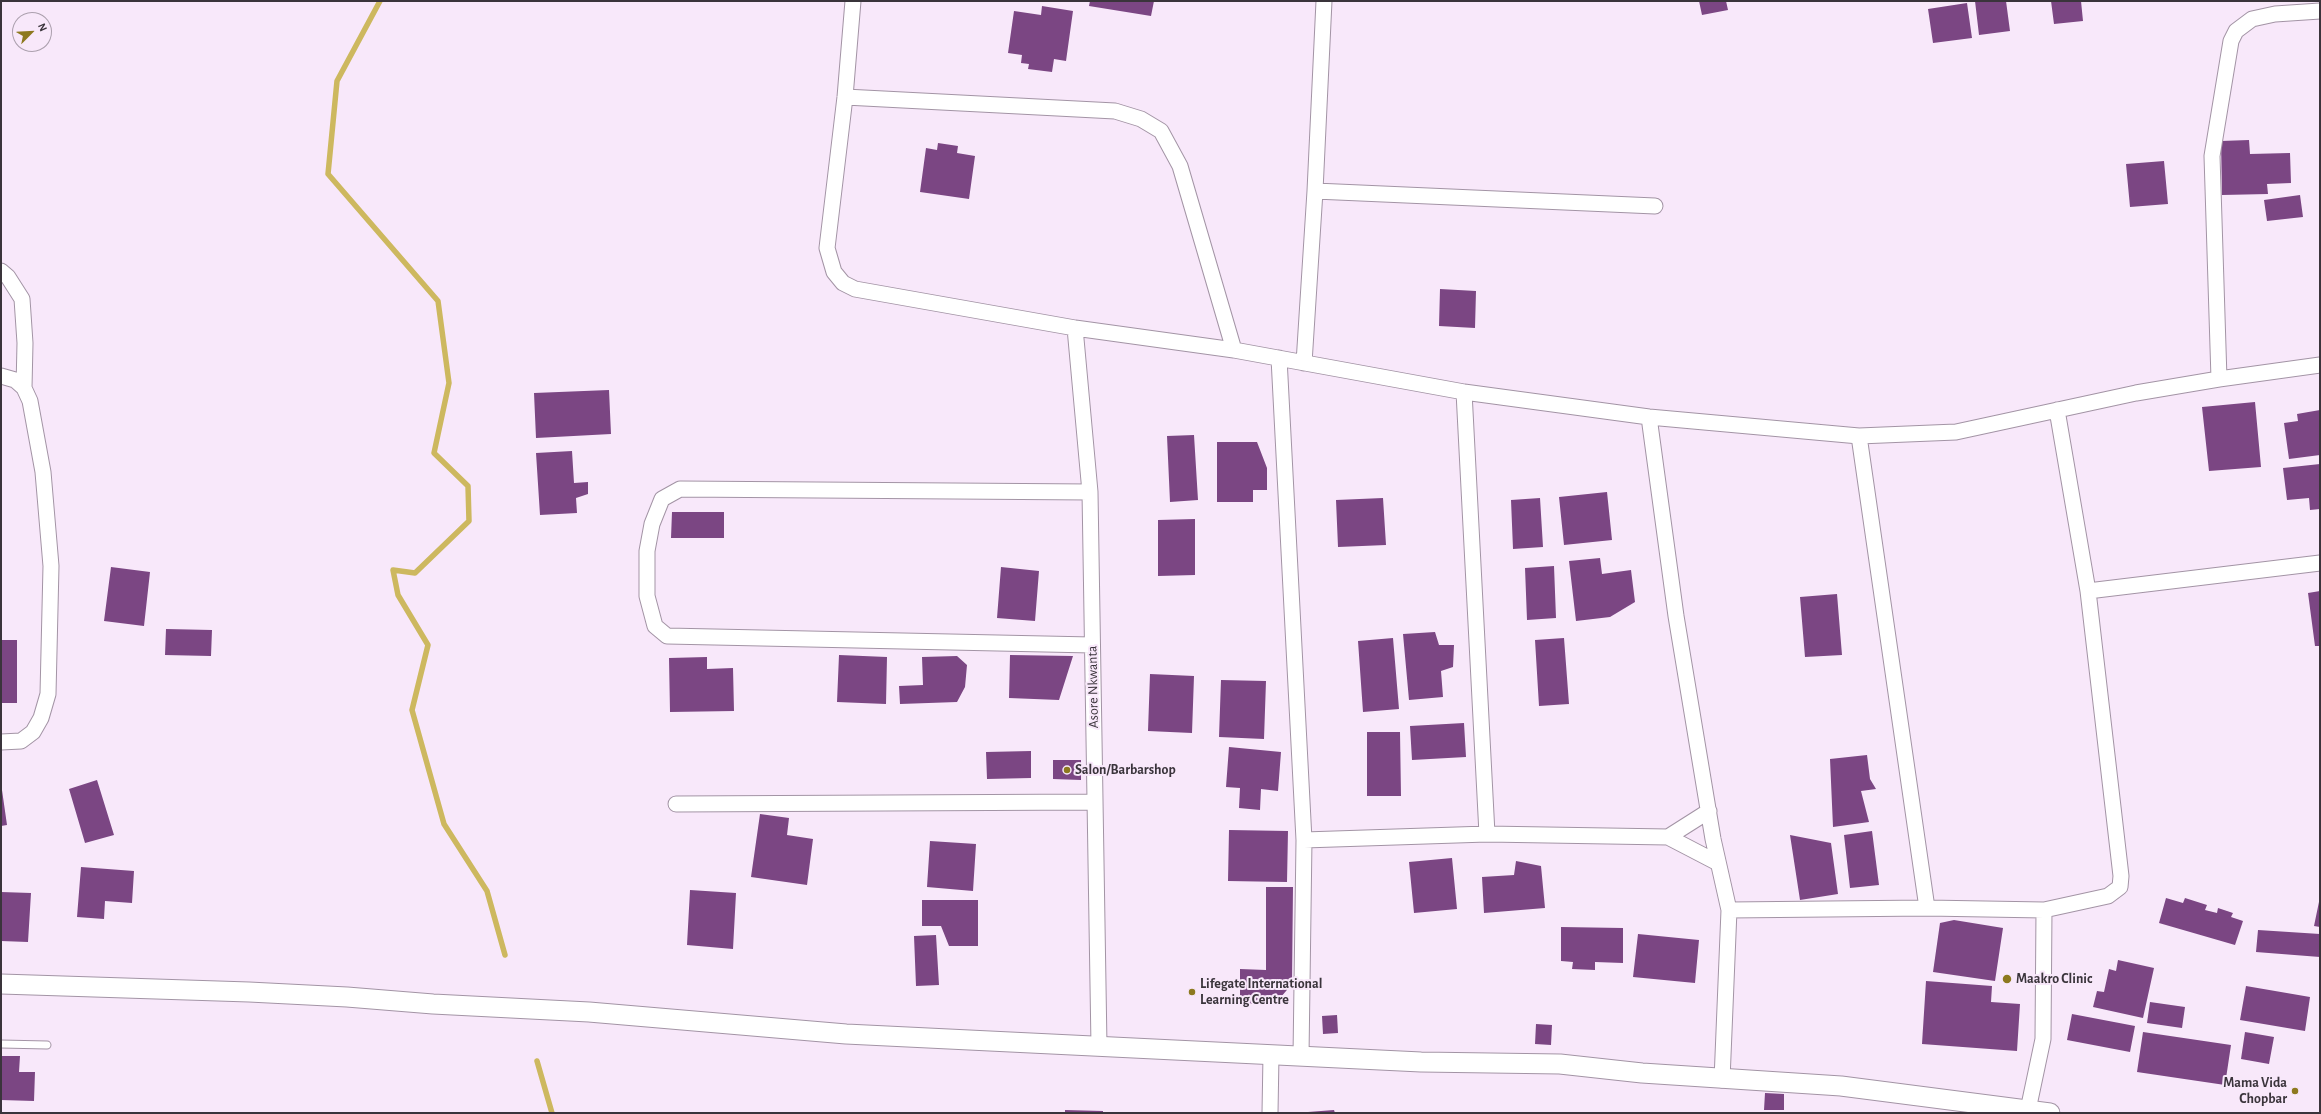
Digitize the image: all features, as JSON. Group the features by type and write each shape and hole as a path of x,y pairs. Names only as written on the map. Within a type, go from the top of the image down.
{"street":[{"path":"853,1 845,97 827,248 834,272 844,283 855,290 1075,328 1234,350 1464,392 1649,417 1859,436 1956,432 2057,410 2219,379 2320,365"},
{"path":"1304,363 1315,192 1324,1"},
{"path":"2219,379 2212,156 2231,41 2236,30 2252,19 2275,14 2320,11"},
{"path":"845,97 1115,111 1141,119 1161,131 1180,166 1234,350"},
{"path":"1315,192 1655,206"},
{"path":"1,271 8,277 22,299 25,343 24,388"},
{"name":"Asore Nkwanta","path":"1075,328 1090,492 1099,1046"},
{"path":"1279,358 1304,840 1302,1056"},
{"path":"1,376 15,380 24,388 30,401 44,472 50,566 48,694 41,718 33,732 20,741 1,742"},
{"path":"1464,392 1487,834"},
{"path":"1729,910 1927,908 2044,910 2108,896 2120,887 2121,876 2088,591 2057,410"},
{"path":"1649,417 1676,616 1718,863 1729,910 1722,1080"},
{"path":"1859,436 1927,908"},
{"path":"1090,492 680,489 662,499 652,524 647,551 647,596 655,626 667,636 1092,645"},
{"path":"2088,591 2320,563"},
{"path":"676,804 1094,802"},
{"path":"1668,837 1709,811"},
{"path":"1304,840 1487,834 1668,837 1718,863"},
{"path":"2028,1110 2043,1039 2044,910"},
{"path":"1,984 249,992 347,997 433,1004 589,1012 846,1034 1421,1062 1560,1064 1722,1080 1841,1086 2050,1113"},
{"path":"1270,1113 1271,1054"}],"lane":[{"path":"1,1044 47,1045"}],"building":[{"path":"1090,1 1154,1 1151,16 1089,6"},
{"path":"1699,1 1726,1 1728,10 1702,15"},
{"path":"1975,1 2006,1 2010,31 1979,35"},
{"path":"2051,1 2081,1 2083,21 2054,24"},
{"path":"1967,3 1972,38 1933,43 1928,9"},
{"path":"1042,6 1073,11 1066,61 1054,59 1052,72 1028,69 1029,64 1021,63 1022,55 1008,53 1014,11 1041,15"},
{"path":"2249,140 2250,154 2290,153 2291,183 2267,184 2268,194 2222,195 2221,141"},
{"path":"938,143 958,146 957,153 975,156 969,199 920,192 926,148 937,150"},
{"path":"2164,161 2168,204 2130,207 2126,164"},
{"path":"2300,195 2303,217 2267,221 2264,200"},
{"path":"1440,289 1476,291 1475,328 1439,326"},
{"path":"609,390 611,434 536,438 534,393"},
{"path":"2255,402 2261,467 2209,471 2202,407"},
{"path":"2320,410 2320,455 2289,459 2284,423 2298,421 2297,414"},
{"path":"1194,435 1198,500 1170,502 1167,436"},
{"path":"1217,442 1257,442 1267,468 1267,490 1253,490 1253,502 1217,502"},
{"path":"572,451 574,483 588,482 588,494 576,498 577,513 540,515 536,453"},
{"path":"2320,464 2320,509 2310,510 2309,498 2287,500 2283,468"},
{"path":"1607,492 1612,540 1564,545 1559,497"},
{"path":"1383,498 1386,545 1338,547 1336,500"},
{"path":"1540,498 1543,547 1513,549 1511,500"},
{"path":"672,512 724,512 724,538 671,538"},
{"path":"1195,519 1195,575 1158,576 1158,520"},
{"path":"1600,558 1602,574 1631,570 1635,602 1610,617 1576,621 1569,561"},
{"path":"1554,566 1556,618 1527,620 1525,568"},
{"path":"111,567 150,572 144,626 104,621"},
{"path":"1001,567 1039,571 1035,621 997,618"},
{"path":"2320,591 2320,646 2315,646 2308,593"},
{"path":"1837,594 1842,655 1805,657 1800,597"},
{"path":"166,629 212,630 211,656 165,655"},
{"path":"1435,632 1439,645 1454,645 1453,667 1441,671 1443,697 1409,700 1403,634"},
{"path":"1393,638 1399,709 1363,712 1358,641"},
{"path":"1564,638 1569,704 1539,706 1535,640"},
{"path":"1,640 17,640 17,703 1,703"},
{"path":"839,655 887,657 886,704 837,702"},
{"path":"1010,655 1073,656 1059,700 1009,698"},
{"path":"957,656 967,665 965,687 957,702 900,704 899,686 923,685 922,657"},
{"path":"707,657 707,669 733,668 734,711 670,712 669,658"},
{"path":"1150,674 1194,676 1192,733 1148,731"},
{"path":"1221,680 1266,681 1264,739 1219,737"},
{"path":"1464,723 1466,757 1412,760 1410,726"},
{"path":"1367,732 1400,732 1401,796 1367,796"},
{"path":"1229,747 1281,752 1278,791 1261,789 1260,810 1239,808 1240,788 1226,787"},
{"path":"1031,751 1031,778 987,779 986,752"},
{"path":"1867,755 1870,779 1876,789 1861,791 1869,822 1833,827 1830,759"},
{"name":"Salon/Barbarshop","path":"1053,760 1081,760 1081,780 1053,779"},
{"path":"97,780 114,835 85,843 69,789"},
{"path":"1,783 7,825 1,826"},
{"path":"760,814 789,818 787,835 813,839 807,885 751,877"},
{"path":"1229,830 1288,831 1287,882 1228,881"},
{"path":"1872,831 1879,885 1850,888 1844,835"},
{"path":"1790,835 1831,843 1838,894 1800,900"},
{"path":"930,841 976,844 973,891 927,887"},
{"path":"1452,858 1457,909 1414,913 1409,862"},
{"path":"1516,861 1541,866 1545,908 1484,913 1482,877 1514,875"},
{"path":"81,867 134,871 132,903 105,901 104,919 77,917"},
{"path":"1266,887 1293,887 1292,984 1275,1004 1240,1004 1240,969 1266,970"},
{"path":"690,890 736,893 733,949 687,945"},
{"path":"1,892 31,893 28,942 1,941"},
{"path":"2320,897 2320,927 2314,926"},
{"path":"2166,898 2183,903 2185,898 2207,905 2205,910 2217,913 2218,908 2233,913 2231,917 2243,921 2235,945 2159,923"},
{"path":"922,900 978,900 978,946 949,946 941,926 922,926"},
{"path":"1954,920 2003,928 1995,981 1933,972 1940,923"},
{"path":"1561,927 1623,928 1623,963 1595,962 1595,970 1572,969 1573,962 1561,961"},
{"path":"2258,930 2320,934 2320,957 2256,952"},
{"path":"1638,934 1699,940 1695,983 1633,977"},
{"path":"936,935 939,985 916,986 914,936"},
{"path":"2118,960 2154,968 2143,1018 2093,1007 2097,991 2104,992 2109,969 2116,971"},
{"path":"1926,981 1992,986 1991,1002 2020,1004 2017,1051 1922,1044"},
{"path":"2246,986 2310,997 2305,1031 2240,1020"},
{"path":"2150,1002 2185,1007 2182,1028 2147,1023"},
{"path":"2072,1014 2135,1026 2130,1052 2067,1040"},
{"path":"1337,1015 1338,1033 1323,1034 1322,1016"},
{"path":"1536,1024 1552,1025 1551,1045 1535,1044"},
{"path":"2143,1032 2231,1045 2225,1085 2137,1072"},
{"path":"2245,1032 2274,1037 2269,1064 2241,1059"},
{"path":"1,1056 20,1056 19,1072 35,1072 34,1101 1,1100"},
{"path":"1765,1093 1784,1094 1784,1110 1764,1110"},
{"path":"1065,1110 1103,1111 1103,1113 1065,1113"},
{"path":"1334,1110 1335,1113 1308,1113 1308,1112"}],"waterway":[{"path":"380,1 337,81 328,174 438,301 449,383 434,453 468,486 469,521 415,573 393,570 398,595 428,645 412,710 444,824 487,891 505,955"},
{"path":"537,1061 552,1113"}],"place":[{"name":"Salon/Barbarshop","path":"1067,770"},
{"name":"Maakro Clinic","path":"2007,979"},
{"name":"Lifegate International Learning Centre","path":"1192,992"},
{"name":"Mama Vida Chopbar","path":"2295,1091"}]}
